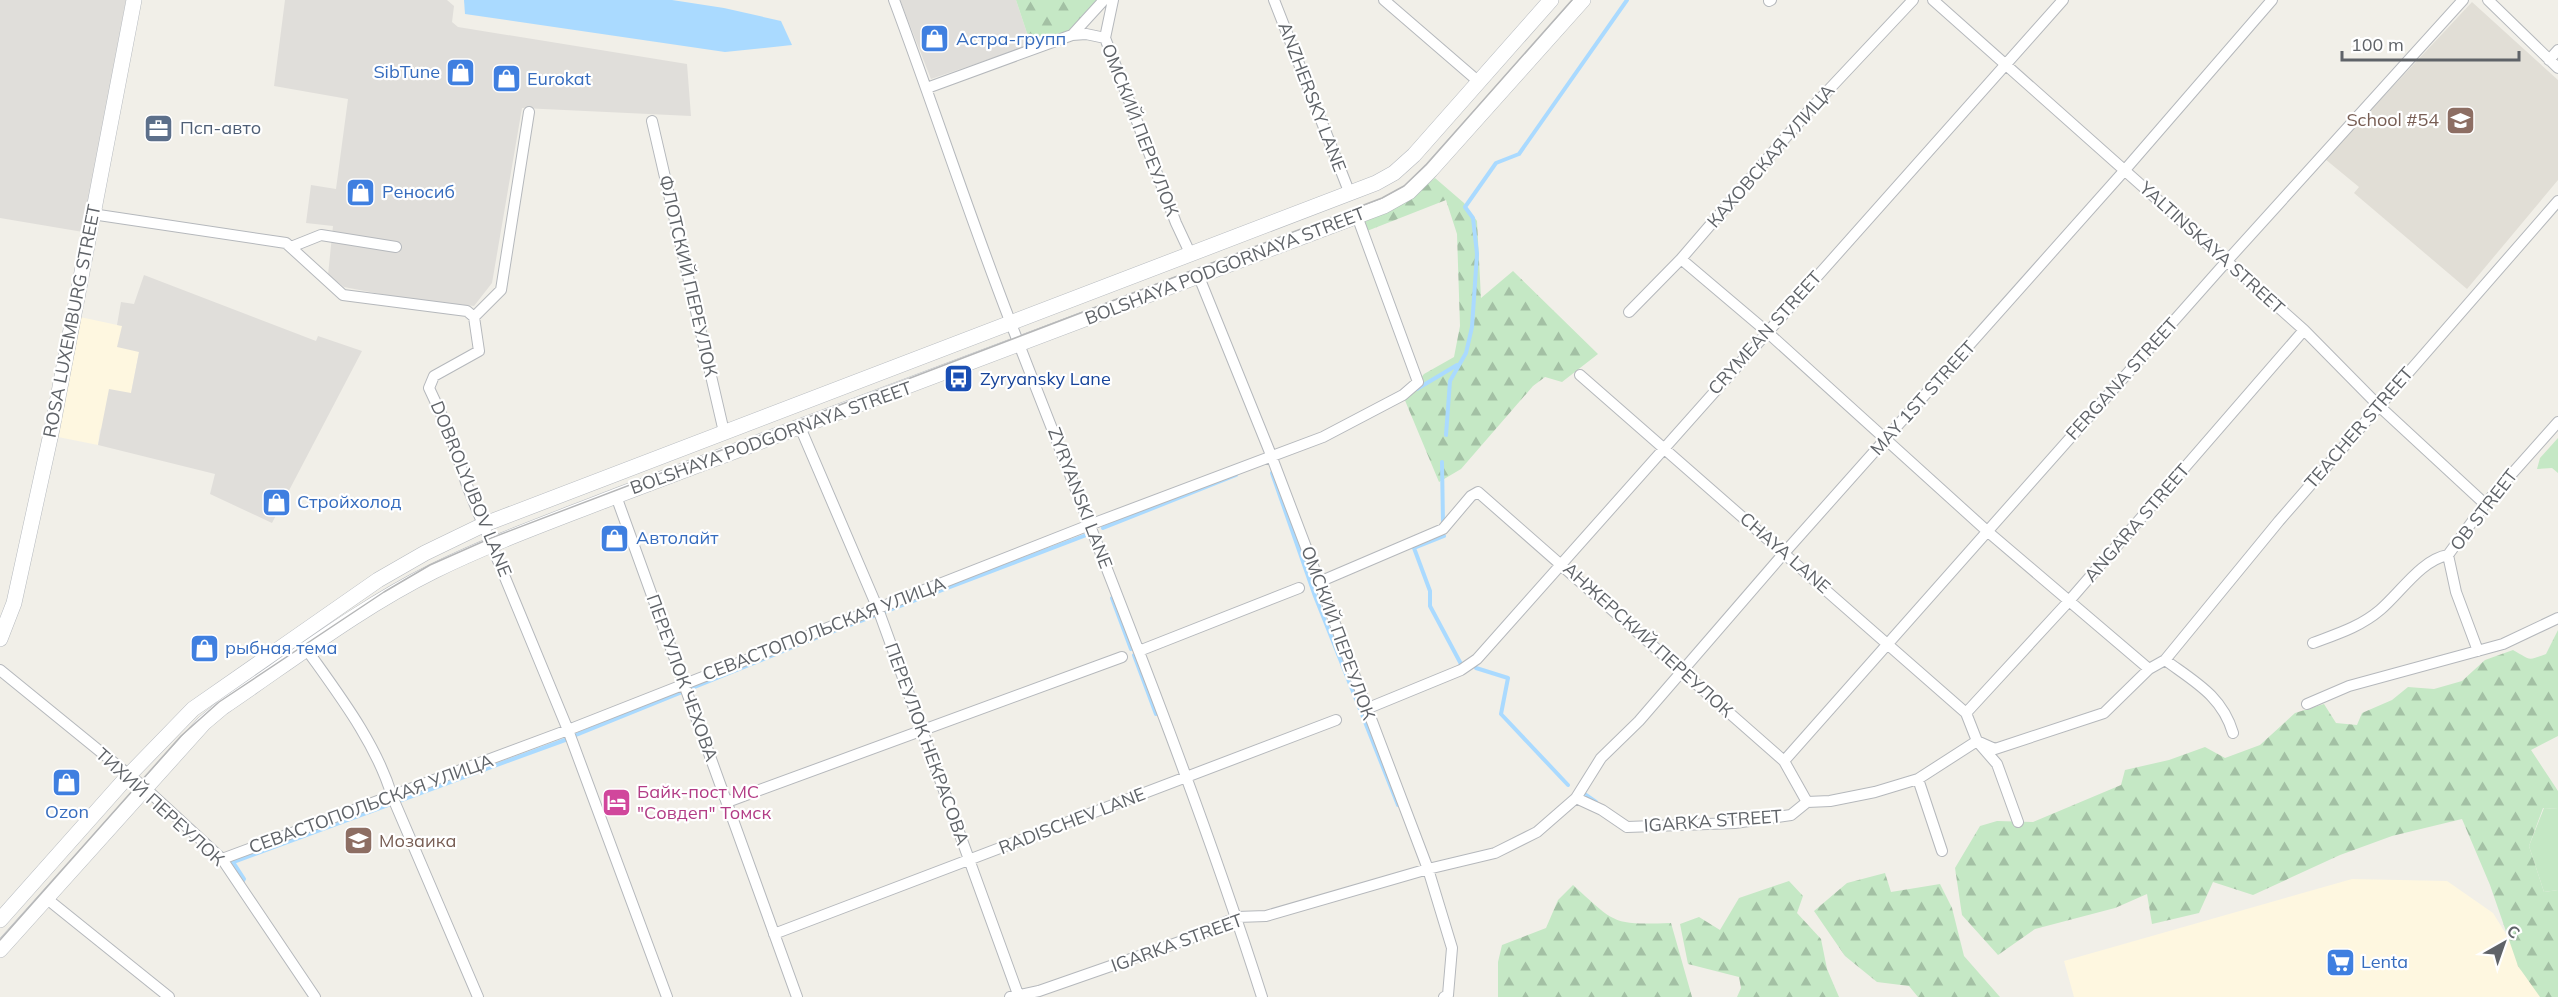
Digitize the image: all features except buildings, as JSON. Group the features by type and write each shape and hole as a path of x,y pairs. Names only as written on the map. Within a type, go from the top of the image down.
{"main road":[{"name":"ROSA LUXEMBURG STREET","path":"0,639 8,622 19,580 52,429 134,0"},
{"name":"BOLSHAYA PODGORNAYA STREET","path":"0,920 172,727 212,693 378,580 424,553 485,524 1010,321 1376,183 1401,167 1551,0"},
{"name":"BOLSHAYA PODGORNAYA STREET","path":"0,950 186,740 223,707 387,598 433,572 494,544 616,496 1384,206 1410,192 1583,0"}],"street":[{"name":"ZYRYANSKI LANE","path":"894,0 1010,321 1092,524 1187,778 1237,917 1262,997"},
{"path":"927,88 1072,35 1104,0"},
{"path":"1105,38 1113,0"},
{"name":"ANZHERSKY LANE","path":"1274,0 1350,194"},
{"path":"1384,0 1479,82"},
{"name":"КАХОВСКАЯ УЛИЦА","path":"1629,312 1681,259 1805,115 1913,0"},
{"name":"YALTINSKAYA STREET","path":"1933,0 2003,65 2304,330 2379,406 2484,504"},
{"name":"CRYMEAN STREET","path":"1366,709 1467,667 2063,0"},
{"name":"MAY 1ST STREET","path":"1576,798 1602,758 1639,721 2272,0"},
{"name":"FERGANA STREET","path":"1784,761 2226,262 2463,0"},
{"path":"2488,0 2558,68"},
{"name":"ОМСКИЙ ПЕРЕУЛОК","path":"1072,35 1086,34 1105,38 1176,223 1190,253"},
{"path":"2549,60 2558,50"},
{"path":"92,214 286,243 343,295 467,311 474,317 501,290 529,112"},
{"name":"ФЛОТСКИЙ ПЕРЕУЛОК","path":"652,121 724,432"},
{"name":"TEACHER STREET","path":"2165,660 2279,521 2558,201"},
{"name":"СЕВАСТОПОЛЬСКАЯ УЛИЦА","path":"222,859 568,730 1271,454 1323,437 1403,395 1418,382 1357,216"},
{"path":"291,248 321,235 396,247"},
{"path":"1681,259 1766,332 1987,531 2149,669"},
{"name":"ОМСКИЙ ПЕРЕУЛОК","path":"1199,277 1271,454 1428,869 1452,948 1446,996"},
{"name":"DOBROLYUBOV LANE","path":"474,317 479,351 434,376 429,388 449,431 468,488 494,544 568,730 667,997"},
{"name":"ANGARA STREET","path":"1966,713 2068,601 2304,330"},
{"name":"CHAYA LANE","path":"1580,375 1785,552 1966,713 1977,741 1997,764 2018,822"},
{"name":"OB STREET","path":"2313,643 2357,627 2380,610 2435,557 2448,555 2484,504 2558,422"},
{"name":"ПЕРЕУЛОК НЕКРАСОВА","path":"800,427 878,609 970,860 1016,997"},
{"name":"АНЖЕРСКИЙ ПЕРЕУЛОК","path":"1319,582 1443,529 1475,492 1481,494 1784,761 1807,802"},
{"name":"ПЕРЕУЛОК ЧЕХОВА","path":"616,496 797,997"},
{"path":"2448,555 2456,592 2478,651"},
{"path":"1140,651 1299,588"},
{"path":"2307,704 2349,686 2503,644 2558,618"},
{"path":"307,650 346,706 386,775 392,796 478,997"},
{"path":"727,802 1122,657"},
{"path":"1977,741 1995,749 2104,713 2149,669 2165,660 2212,696 2227,715 2233,733"},
{"name":"ТИХИЙ ПЕРЕУЛОК","path":"0,670 145,788 222,859 315,997"},
{"name":"RADISCHEV LANE","path":"774,934 1336,720"},
{"name":"IGARKA STREET","path":"1016,997 1191,938 1237,917 1266,916 1428,869 1495,853 1537,832 1576,798 1602,810 1627,827 1735,823 1791,815 1807,802 1830,801 1918,779 1977,741"},
{"path":"1918,779 1942,851"},
{"path":"46,898 169,997"}],"shaded area":[{"path":"0,0 126,0 83,232 0,218"},
{"path":"285,0 447,0 454,6 452,22 458,27 687,64 691,116 522,108 492,283 474,306 401,298 344,287 328,275 333,226 306,223 311,185 336,189 348,99 274,86"},
{"path":"900,0 1016,0 1031,45 931,79"},
{"name":"School #54","path":"2472,2 2558,80 2558,180 2467,289 2354,193 2359,187 2325,159"},
{"path":"144,275 316,341 318,336 362,351 272,523 210,494 215,474 98,445 109,389 131,393 139,352 117,347 122,326 117,325 121,302 134,304"},
{"path":"80,317 122,326 139,352 131,393 100,430 98,445 58,437"},
{"path":"2352,879 2447,881 2493,913 2545,997 2074,997 2064,961"}],"green space":[{"path":"1016,0 1100,0 1069,32 1031,45"},
{"path":"1435,178 1464,203 1477,221 1481,298 1513,271 1598,354 1562,382 1545,377 1533,386 1461,469 1439,482 1404,398 1424,374 1454,357 1460,326 1457,234 1446,200 1367,231 1362,217 1414,195"},
{"path":"2558,438 2558,473 2552,468 2537,469 2540,458"},
{"path":"2558,630 2558,736 2531,750 2558,791 2558,809 2543,808 2529,846 2544,892 2558,890 2558,997 2540,997 2518,966 2490,885 2462,819 2392,836 2340,855 2253,895 2213,882 2199,913 2152,924 2147,894 2115,908 2035,929 1998,955 1962,915 1955,868 1980,826 1997,821 2033,822 2121,785 2125,770 2169,760 2205,747 2225,758 2260,745 2295,713 2324,704 2336,723 2357,725 2362,713 2392,700 2408,687 2434,689 2462,681 2485,660 2513,650 2528,658 2546,654"},
{"path":"2544,808 2558,809 2558,890 2544,892 2529,846"},
{"path":"1885,873 1891,892 1940,884 1952,908 1964,956 2000,997 1918,997 1909,986 1877,982 1845,956 1814,911 1847,883"},
{"path":"1789,881 1803,896 1797,913 1821,939 1827,969 1839,997 1737,997 1741,988 1739,977 1688,964 1680,924 1699,917 1720,930 1739,898"},
{"path":"1573,885 1598,908 1616,919 1637,923 1671,923 1692,997 1498,997 1498,962 1502,945 1546,928 1558,900"}],"water":[{"path":"464,0 672,0 724,8 781,21 792,45 725,52 465,14"}],"waterway":[{"path":"1446,435 1450,381 1466,353 1472,327 1477,254 1473,218 1465,207 1496,163 1519,154 1627,0"},
{"path":"1417,389 1457,365"},
{"path":"1442,462 1443,523"},
{"path":"1272,473 1315,596 1398,805"},
{"path":"1103,528 1236,475"},
{"path":"808,641 1089,534 1090,537"},
{"path":"1444,536 1414,548 1430,591 1430,606 1461,664"},
{"path":"1112,598 1131,649"},
{"path":"576,735 798,645"},
{"path":"1134,655 1156,714"},
{"path":"1476,668 1508,678 1501,714 1568,785"},
{"path":"241,884 244,879 233,862 565,740"},
{"path":"1583,793 1596,802"}],"tram line":[{"path":"0,940 181,736 219,702 384,592 430,565 491,538 1382,198 1404,186 1426,165 1572,0"}],"place":[{"name":"Астра-групп","path":"935,39"},
{"name":"SibTune","path":"461,72"},
{"name":"Eurokat","path":"506,79"},
{"name":"School #54","path":"2460,120"},
{"name":"Псп-авто","path":"159,128"},
{"name":"Реносиб","path":"361,192"},
{"name":"Zyryansky Lane","path":"959,379"},
{"name":"Стройхолод","path":"276,502"},
{"name":"Автолайт","path":"615,538"},
{"name":"рыбная тема","path":"204,648"},
{"name":"Ozon","path":"67,783"},
{"name":"Байк-пост MC \"Совдеп\" Томск","path":"616,802"},
{"name":"Мозаика","path":"358,841"},
{"name":"Lenta","path":"2340,962"}]}
